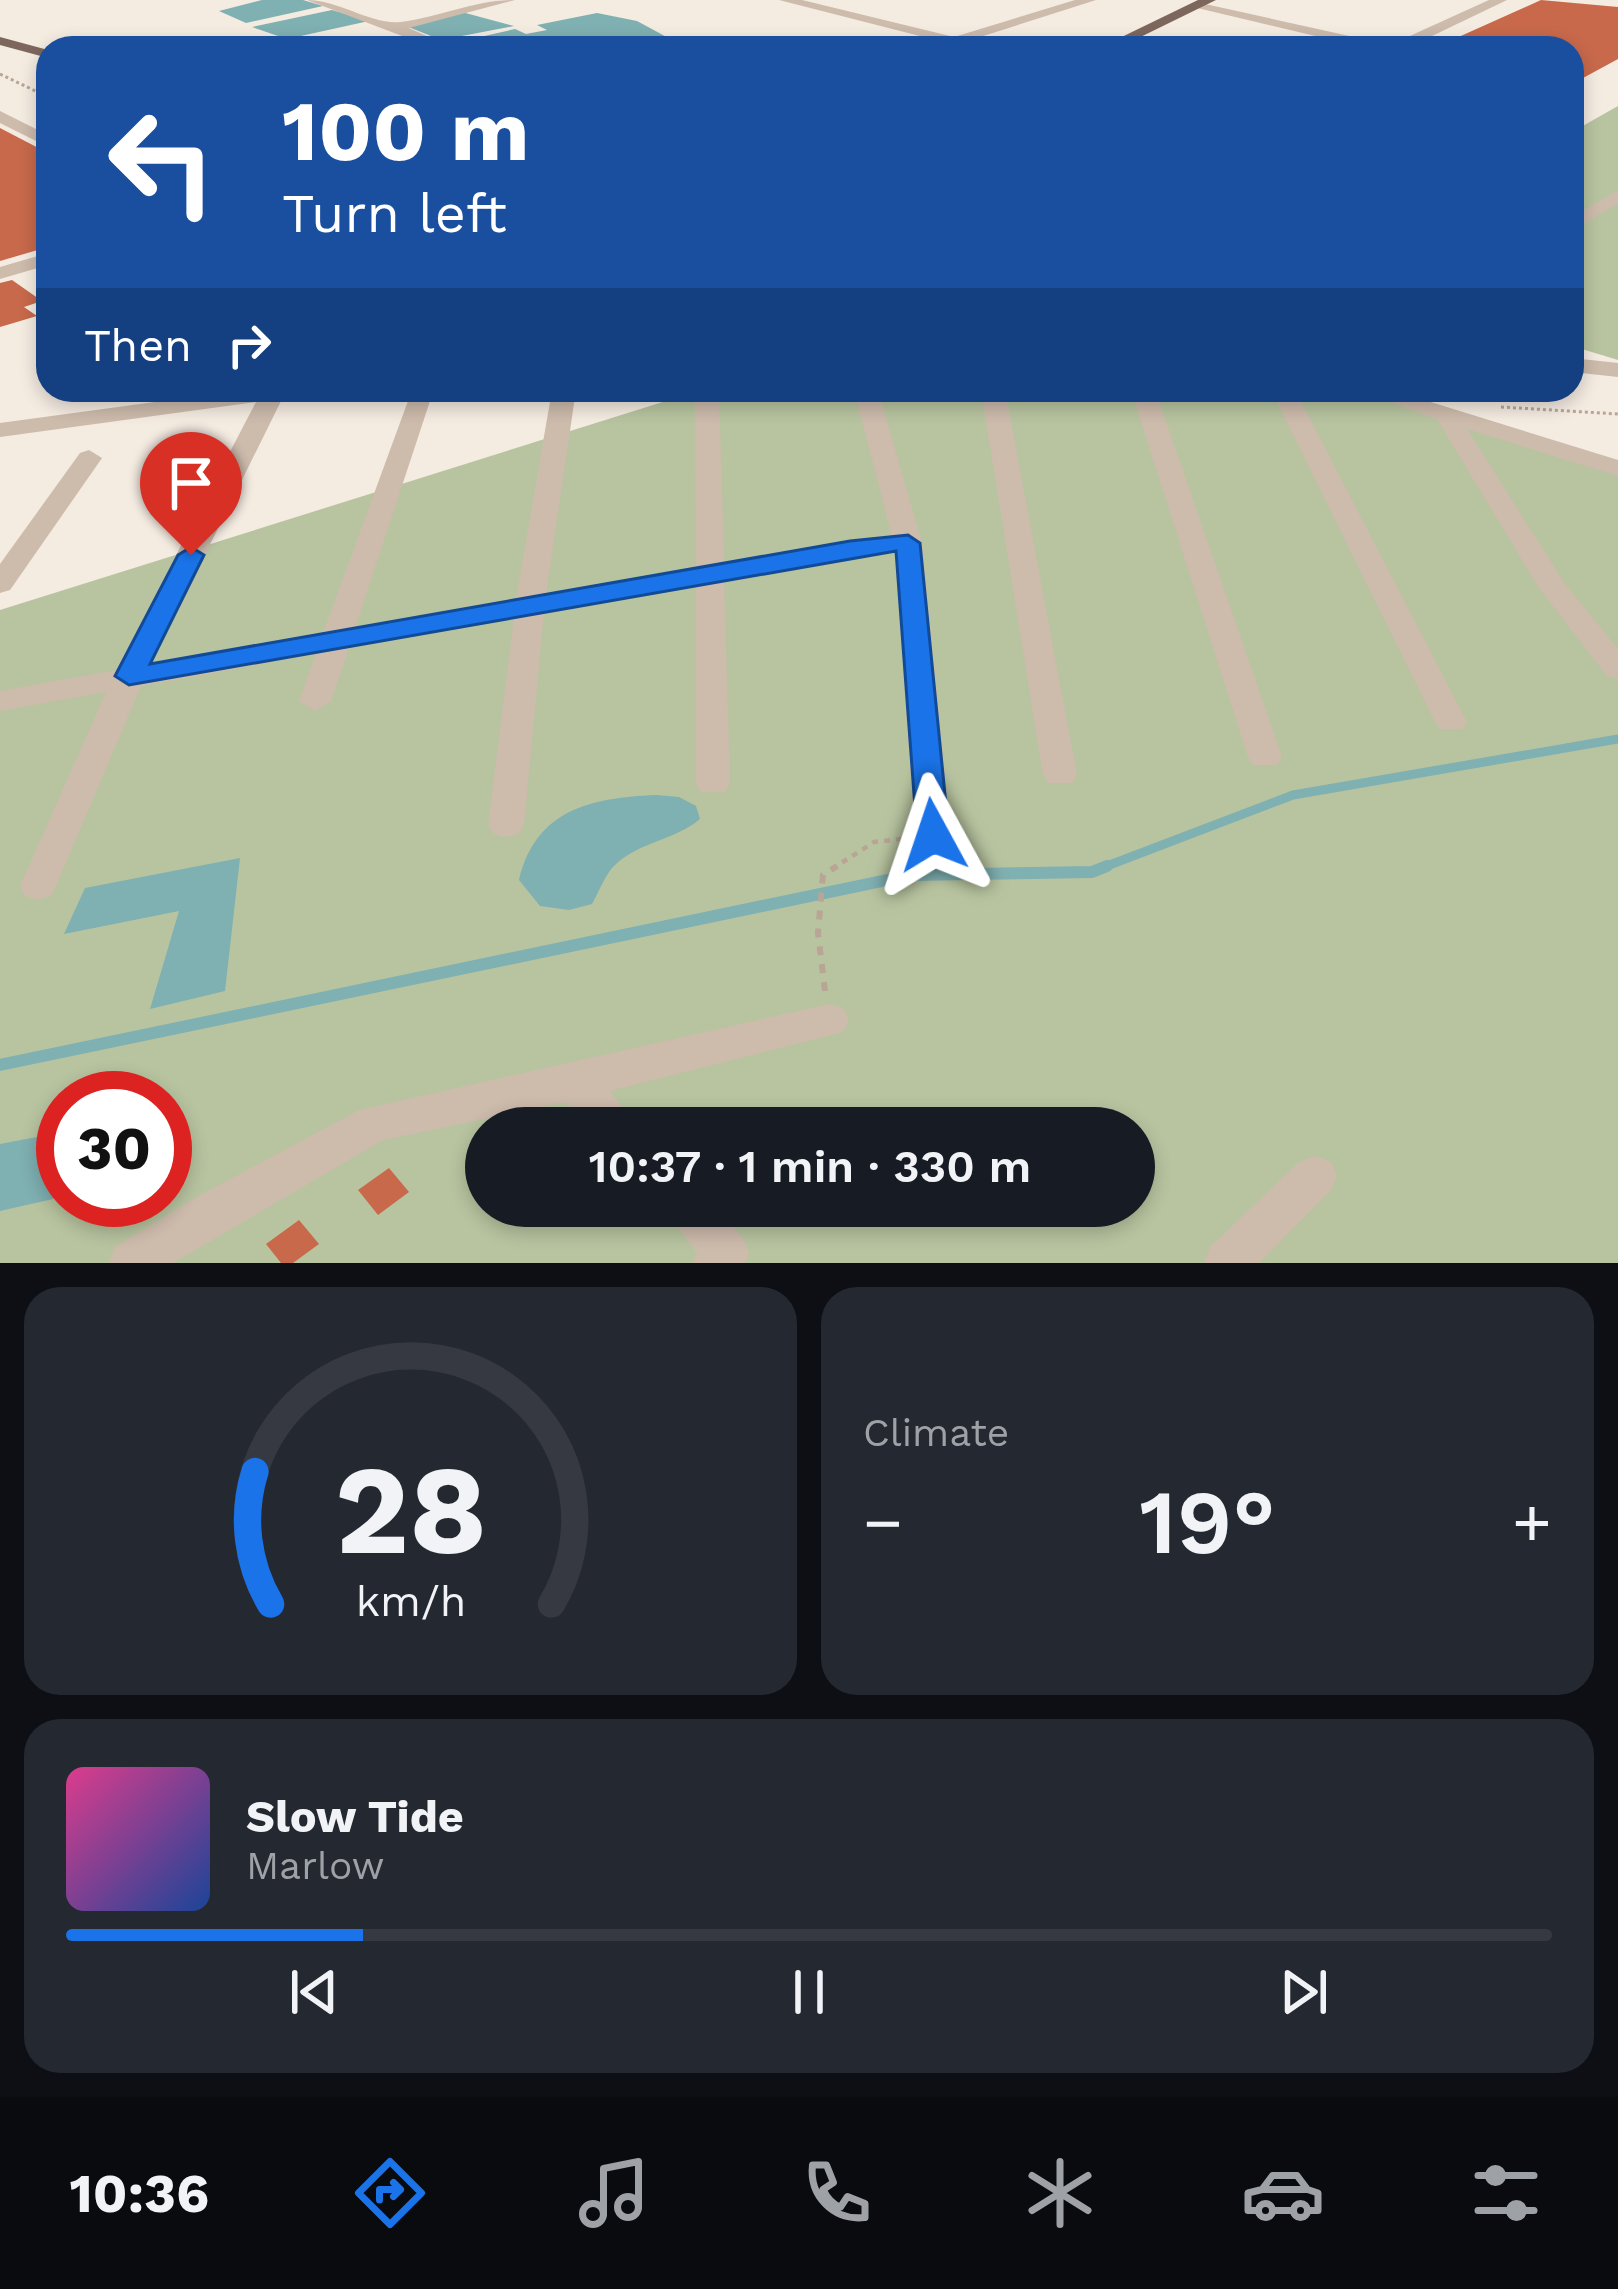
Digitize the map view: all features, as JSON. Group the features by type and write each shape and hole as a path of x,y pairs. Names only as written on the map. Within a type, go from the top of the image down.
{"main road":[{"path":"1132,36 1202,3"},
{"path":"0,40 36,50"}],"street":[{"path":"314,0 417,36"},
{"path":"395,27 508,0"},
{"path":"786,0 938,36"},
{"path":"968,36 1089,0"},
{"path":"1421,36 1500,0"},
{"path":"1202,3 1336,36"},
{"path":"0,116 36,136"},
{"path":"1584,217 1618,195"},
{"path":"0,273 36,262"},
{"path":"1584,366 1618,370"},
{"path":"0,430 209,402"},
{"path":"38,886 129,676 279,402"},
{"path":"315,701 421,402"},
{"path":"506,825 530,603 562,402"},
{"path":"707,402 713,784"},
{"path":"869,402 908,543 933,835"},
{"path":"994,402 1060,775"},
{"path":"1147,402 1265,757"},
{"path":"1289,402 1450,722"},
{"path":"1404,402 1618,468"},
{"path":"1447,416 1553,588 1618,669"},
{"path":"0,584 89,458"},
{"path":"0,701 530,603 908,543"},
{"path":"132,1263 374,1123 575,1082 829,1020"},
{"path":"575,1082 597,1107"},
{"path":"1228,1263 1315,1176"},
{"path":"703,1227 726,1253 716,1263"}],"path":[{"path":"0,74 36,91"},
{"path":"1499,406 1618,414"},
{"path":"829,1020 818,933 823,874 874,842 933,835"}],"green space":[{"path":"1618,106 1618,360 1584,350 1584,125"},
{"path":"663,402 1412,402 1618,472 1618,1263 0,1263 0,610"}],"water":[{"path":"262,0 303,0 323,6 246,23 219,11"},
{"path":"332,10 369,21 301,36 278,36 252,27"},
{"path":"458,11 514,26 462,36 431,36 401,24"},
{"path":"597,13 637,21 665,36 484,36 515,29 526,34 547,30 537,25"},
{"path":"656,795 679,797 696,806 700,819 622,859 609,872 592,904 569,910 540,906 519,880 538,837 570,812 589,804"},
{"path":"240,858 225,991 150,1009 179,911 64,934 85,888"},
{"path":"36,1137 36,1203 0,1211 0,1144"}],"building":[{"path":"1541,0 1618,7 1618,59 1584,77 1584,36 1461,36"},
{"path":"0,128 36,147 36,250 0,261"},
{"path":"12,280 36,297 36,303 24,307 36,316 0,327 0,283"},
{"path":"389,1168 409,1192 378,1215 358,1190"},
{"path":"299,1220 319,1244 293,1263 281,1263 266,1244"}],"waterway":[{"path":"1099,869 1293,795 1618,739"},
{"path":"0,1065 911,875 1092,872 1107,866"}],"route":[{"path":"191,555 129,676 850,548 908,543 933,835"}]}
